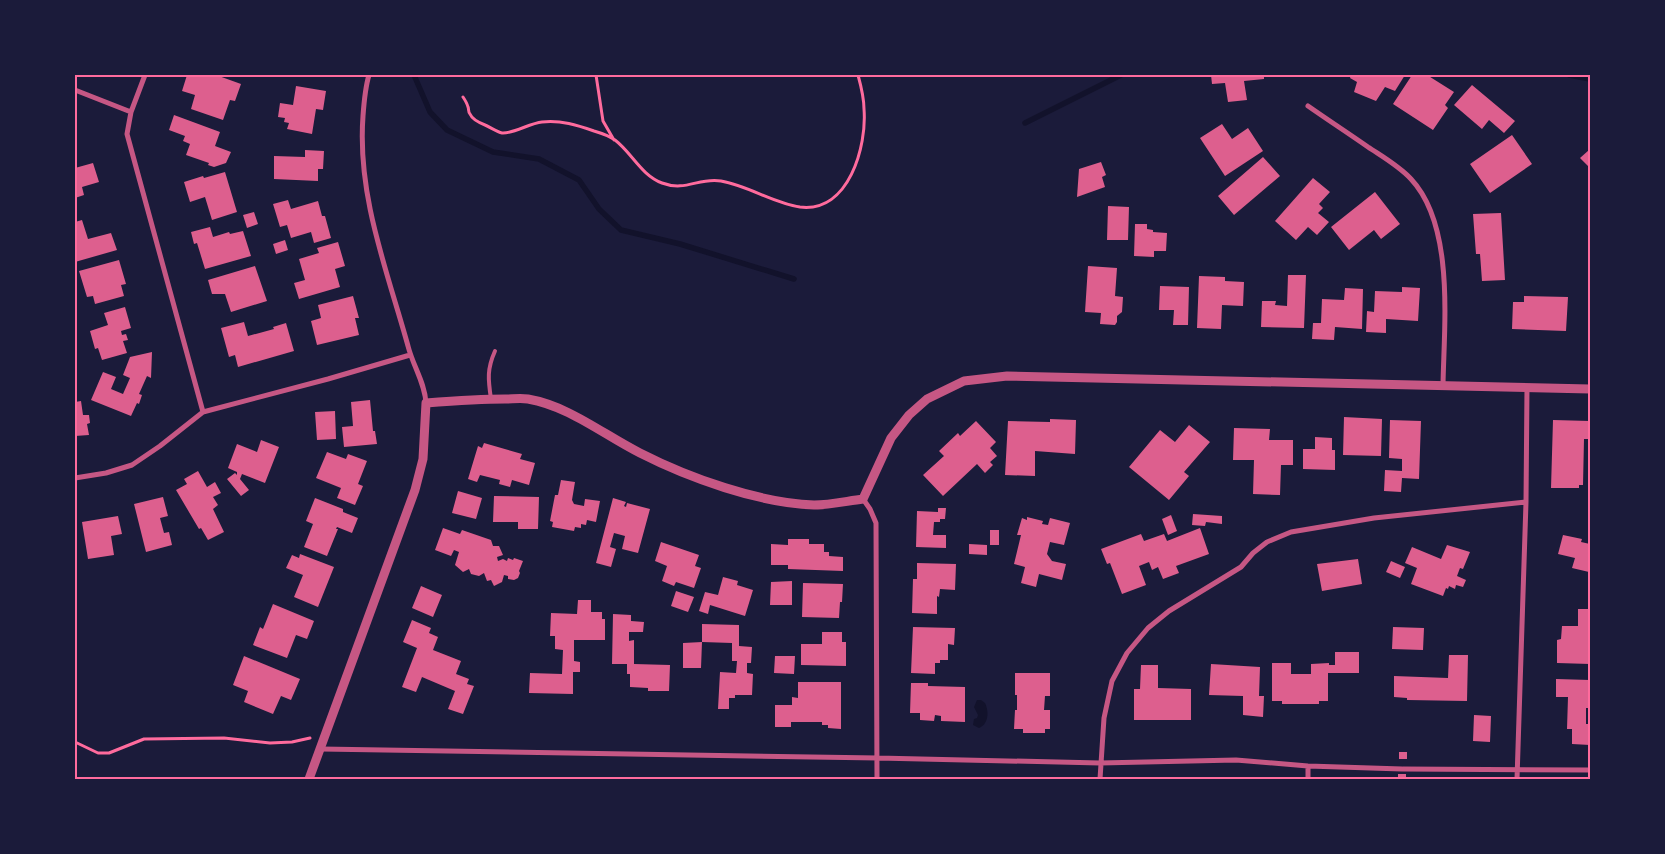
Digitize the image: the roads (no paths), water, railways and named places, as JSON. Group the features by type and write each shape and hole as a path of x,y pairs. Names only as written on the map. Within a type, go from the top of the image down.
{"street":[{"path":"145,75 131,112 127,134 203,412"},
{"path":"309,779 415,490 424,450 425,390 410,355 368,203 362,147 364,102 370,75"},
{"path":"75,90 131,112"},
{"path":"1308,106 1397,166 1412,180 1430,210 1437,226 1442,262 1444,296 1443,385"},
{"path":"75,478 106,473 132,465 160,446 203,412 410,355"},
{"path":"863,499 891,438 908,415 927,399 964,382 1007,376 1590,389"},
{"path":"1516,779 1526,502 1527,387"},
{"path":"426,403 528,399 577,417 640,453 682,472 724,487 765,499 814,505 863,499"},
{"path":"863,499 876,523 877,779"},
{"path":"1100,779 1104,718 1112,681 1127,652 1148,628 1169,610 1241,567 1253,553 1267,542 1291,532 1374,518 1526,502"},
{"path":"321,749 1100,763 1236,760 1308,766 1402,769 1590,770"},
{"path":"1308,766 1308,779"}],"lane":[{"path":"492,399 488,375 495,351"}],"waterway":[{"path":"414,75 430,112 447,130 493,152 539,159 579,180 599,209 621,230 680,244 794,279"},
{"path":"1025,123 1121,75"},
{"path":"1569,75 1590,79"}]}
